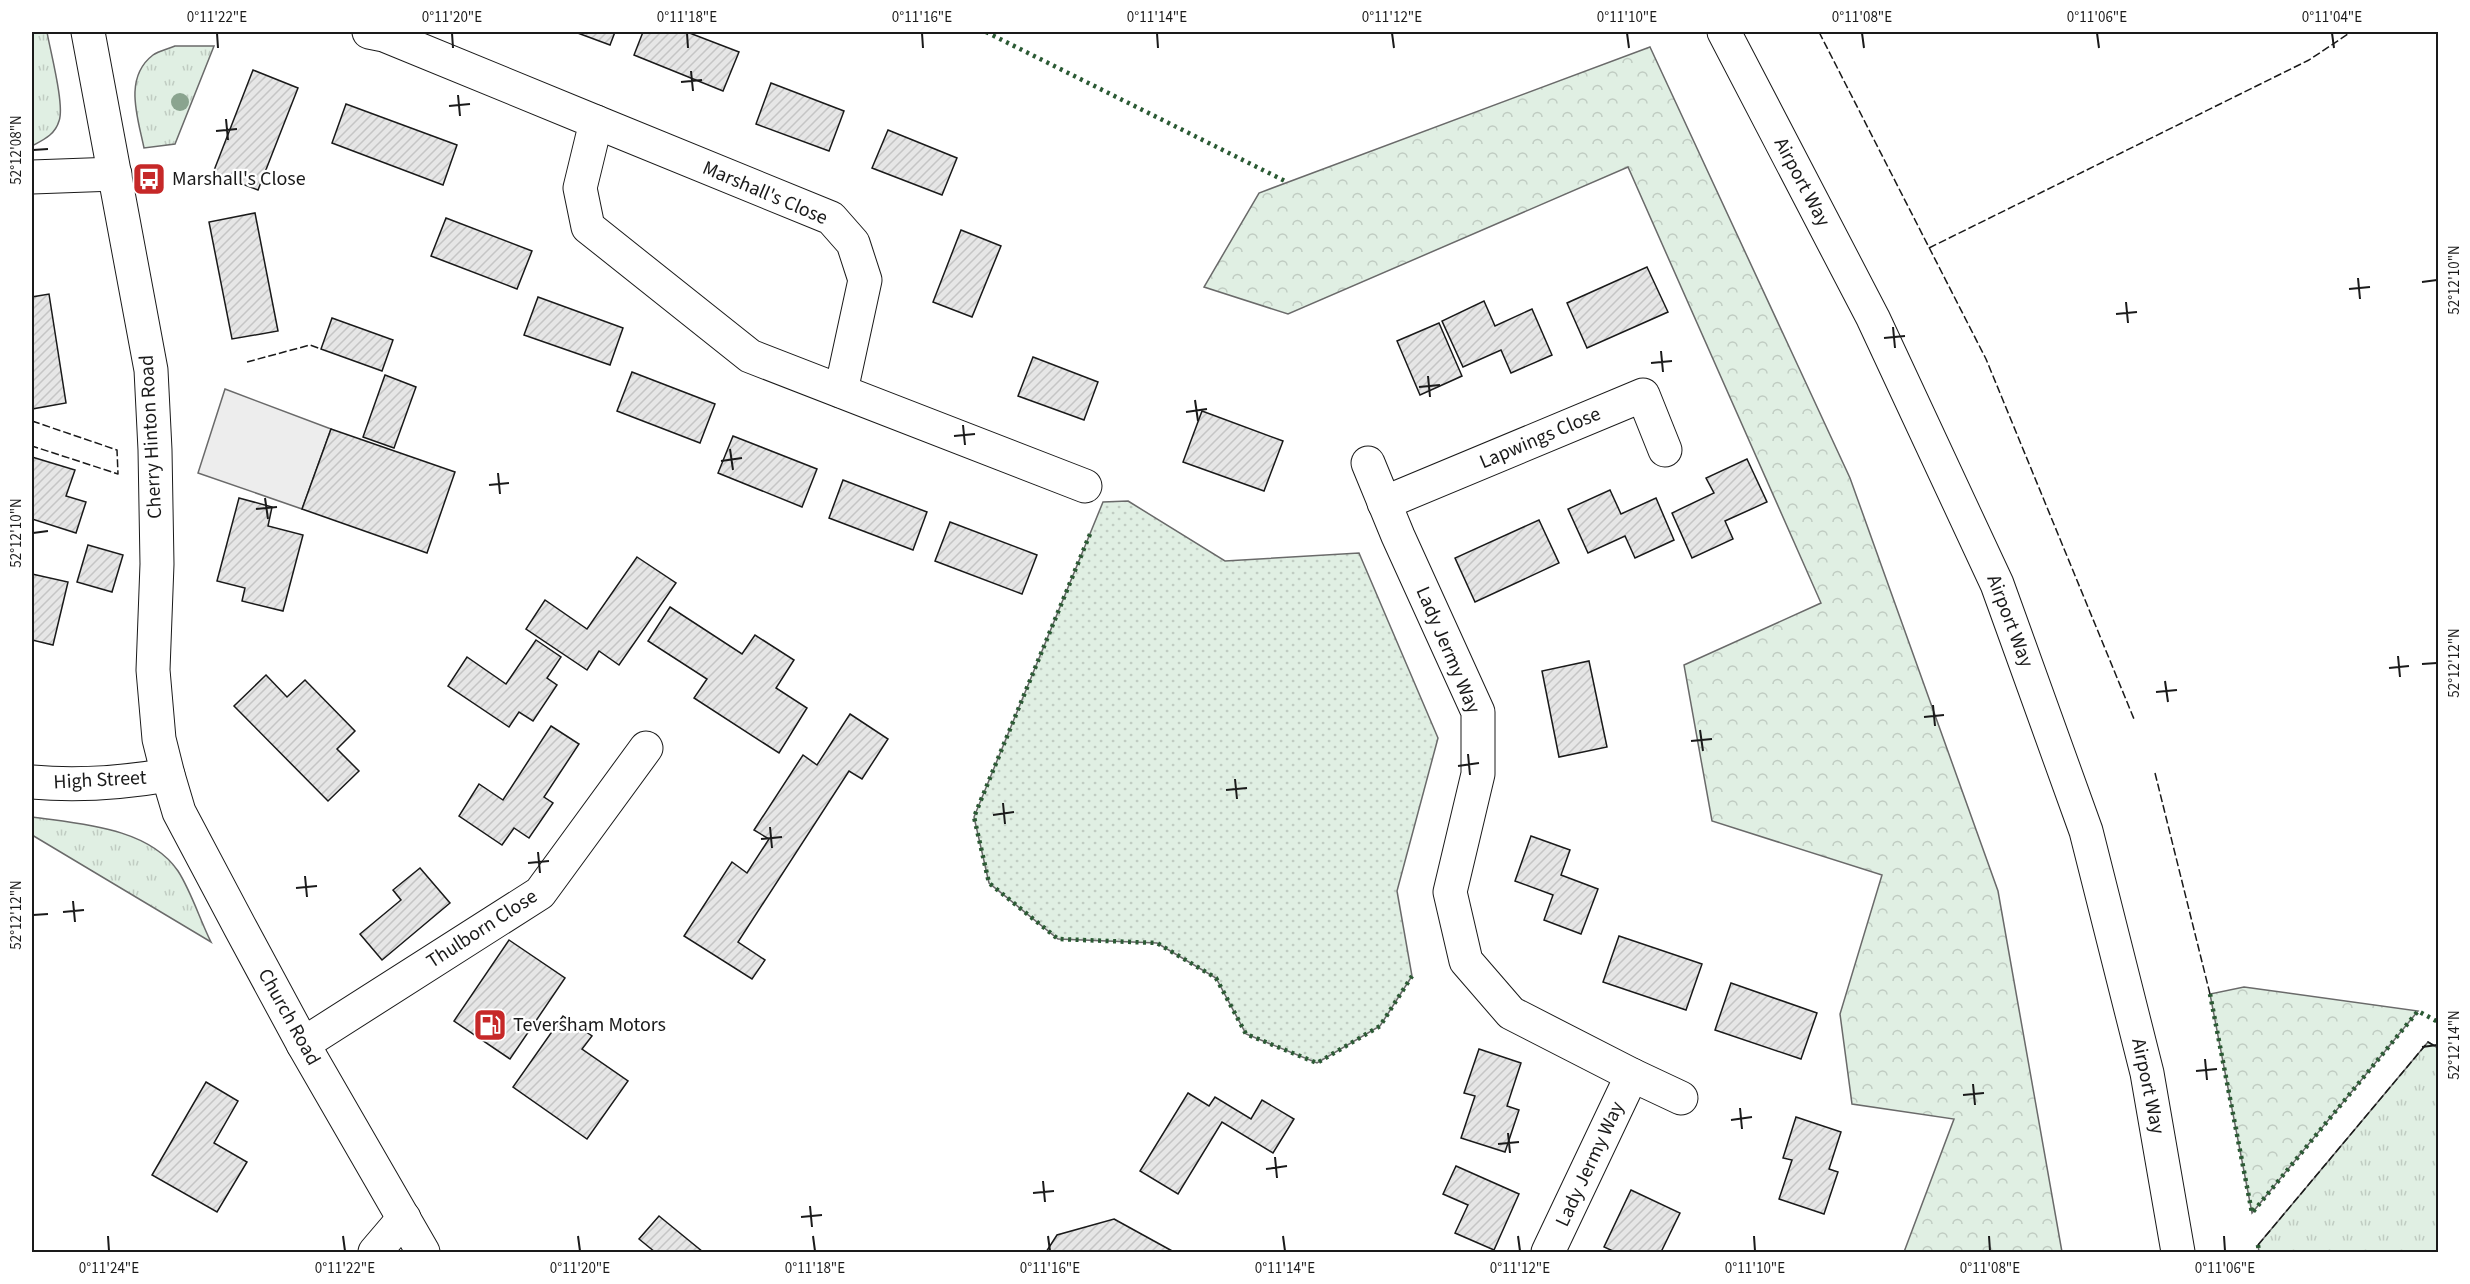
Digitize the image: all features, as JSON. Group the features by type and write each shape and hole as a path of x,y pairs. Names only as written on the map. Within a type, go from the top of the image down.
{"street":[{"name":"Cherry Hinton Road","path":"88,32 151,370 157,564 153,670 159,739 168,775"},
{"name":"Marshall's Close","path":"369,32 384,35 831,218 853,243 865,280 841,391"},
{"name":"Airport Way","path":"1724,32 1873,318 1997,584 2086,831 2147,1072 2178,1252"},
{"path":"596,122 580,188 588,227 750,356 1085,486"},
{"path":"32,177 115,174"},
{"name":"Lapwings Close","path":"1384,503 1643,395 1665,450"},
{"name":"Lady Jermy Way","path":"1368,463 1478,712 1478,774 1450,892 1466,961 1511,1013 1681,1098"},
{"name":"Thulborn Close","path":"303,1044 540,893 646,748"},
{"name":"High Street","path":"32,782 72,785 112,783 168,775"},
{"name":"Church Road","path":"168,775 179,812 303,1044 423,1252"},
{"name":"Lady Jermy Way","path":"1548,1252 1632,1075"},
{"path":"375,1252 404,1218"}],"green space":[{"path":"32,32 47,32 59,91 60,114 57,126 52,133 32,146"},
{"path":"175,46 214,46 175,144 144,148 135,99 138,75 153,55"},
{"path":"1650,47 1850,478 1998,891 2062,1252 1904,1252 1954,1119 1852,1104 1840,1014 1882,875 1712,821 1684,665 1821,603 1628,167 1288,314 1204,287 1259,193"},
{"path":"1128,501 1225,561 1359,553 1438,738 1397,891 1412,976 1380,1026 1317,1063 1246,1034 1216,978 1157,943 1058,939 989,883 974,817 1103,502"},
{"path":"32,817 111,830 131,836 165,856 178,871 187,887 211,942 32,835"},
{"path":"2244,987 2418,1011 2252,1213 2210,994"},
{"path":"2428,1042 2438,1048 2438,1252 2259,1252 2258,1245"}],"shaded area":[{"path":"225,389 331,429 302,509 198,473"}],"building":[{"path":"575,32 615,32 610,45"},
{"path":"643,32 687,32 739,52 723,91 634,55"},
{"path":"253,70 298,88 258,190 213,173"},
{"path":"771,83 844,111 829,151 756,124"},
{"path":"346,104 457,145 443,185 332,143"},
{"path":"888,130 957,158 942,195 872,168"},
{"path":"255,213 278,331 232,339 209,222"},
{"path":"446,218 532,251 517,289 431,256"},
{"path":"961,230 1001,246 972,317 933,302"},
{"path":"1647,267 1668,312 1587,348 1567,303"},
{"path":"49,294 66,403 32,409 32,297"},
{"path":"538,297 623,328 610,365 524,335"},
{"path":"1484,301 1495,326 1532,309 1552,355 1511,373 1501,350 1463,367 1442,321"},
{"path":"332,318 393,340 382,371 321,349"},
{"path":"1439,323 1462,376 1420,395 1397,341"},
{"path":"1033,357 1098,382 1084,420 1018,396"},
{"path":"632,372 715,404 700,443 617,411"},
{"path":"385,375 416,387 394,448 363,437"},
{"path":"1202,411 1283,441 1264,491 1183,462"},
{"path":"331,429 455,472 427,553 302,509"},
{"path":"733,436 817,469 802,507 718,473"},
{"path":"32,457 75,470 66,496 86,502 76,533 32,519"},
{"path":"1747,459 1767,502 1725,521 1733,539 1692,558 1672,513 1714,493 1706,478"},
{"path":"843,480 927,512 913,550 829,518"},
{"path":"1610,490 1621,514 1656,498 1674,540 1635,558 1625,536 1588,553 1568,509"},
{"path":"239,498 272,507 268,526 303,535 283,611 242,601 245,588 217,581"},
{"path":"1539,520 1559,563 1475,602 1455,558"},
{"path":"950,522 1037,555 1022,594 935,561"},
{"path":"88,545 123,555 112,592 77,582"},
{"path":"637,557 676,583 619,665 599,651 587,670 526,629 545,600 587,629"},
{"path":"32,574 68,582 53,645 32,640"},
{"path":"670,607 742,654 755,635 794,660 776,688 807,708 779,753 694,698 707,679 648,641"},
{"path":"536,640 561,657 547,678 557,685 533,721 519,712 509,727 448,686 467,657 506,684"},
{"path":"1589,661 1607,747 1559,757 1542,671"},
{"path":"266,675 287,697 305,680 355,731 337,749 359,771 328,801 234,706"},
{"path":"850,714 888,739 862,779 849,771 738,942 765,960 752,979 684,936 732,862 747,873 769,839 754,830 803,755 817,765"},
{"path":"551,726 579,744 544,797 553,803 529,838 514,828 502,845 459,816 479,784 503,800"},
{"path":"1531,836 1570,850 1561,875 1598,889 1581,934 1544,920 1553,895 1515,881"},
{"path":"420,868 450,903 382,960 360,934 401,900 393,890"},
{"path":"1619,936 1702,964 1686,1010 1603,982"},
{"path":"509,940 565,978 510,1059 454,1021"},
{"path":"1731,983 1817,1013 1801,1059 1715,1030"},
{"path":"563,1016 592,1036 582,1049 628,1081 587,1139 513,1087"},
{"path":"1479,1049 1521,1063 1507,1106 1519,1110 1505,1152 1461,1138 1475,1096 1464,1093"},
{"path":"206,1082 238,1101 214,1143 247,1162 217,1212 152,1175"},
{"path":"1188,1093 1209,1106 1215,1097 1251,1119 1262,1100 1294,1119 1273,1153 1222,1122 1178,1194 1140,1171"},
{"path":"1796,1117 1841,1132 1829,1169 1838,1172 1824,1214 1779,1199 1792,1160 1783,1158"},
{"path":"1456,1166 1519,1194 1494,1250 1455,1233 1468,1205 1443,1194"},
{"path":"1631,1190 1680,1213 1661,1252 1615,1252 1604,1247"},
{"path":"659,1216 703,1252 655,1252 639,1239"},
{"path":"1114,1219 1174,1252 1046,1252 1057,1235"}],"hedge":[{"path":"986,32 1287,182"},
{"path":"1090,534 974,817 989,883 1058,939 1157,943 1216,978 1246,1034 1317,1063 1380,1026 1412,976"},
{"path":"2210,994 2252,1213 2418,1011 2438,1022"},
{"path":"2258,1245 2259,1252"}],"fence":[{"path":"1819,32 1986,359 2134,719"},
{"path":"1929,248 2309,60 2351,32"},
{"path":"247,362 310,345 321,349"},
{"path":"32,421 117,450 118,474 32,446"},
{"path":"2155,773 2210,994"},
{"path":"2258,1245 2428,1042 2438,1048"}],"place":[{"name":"Marshall's Close","path":"149,179"},
{"name":"Teversham Motors","path":"490,1025"}]}
